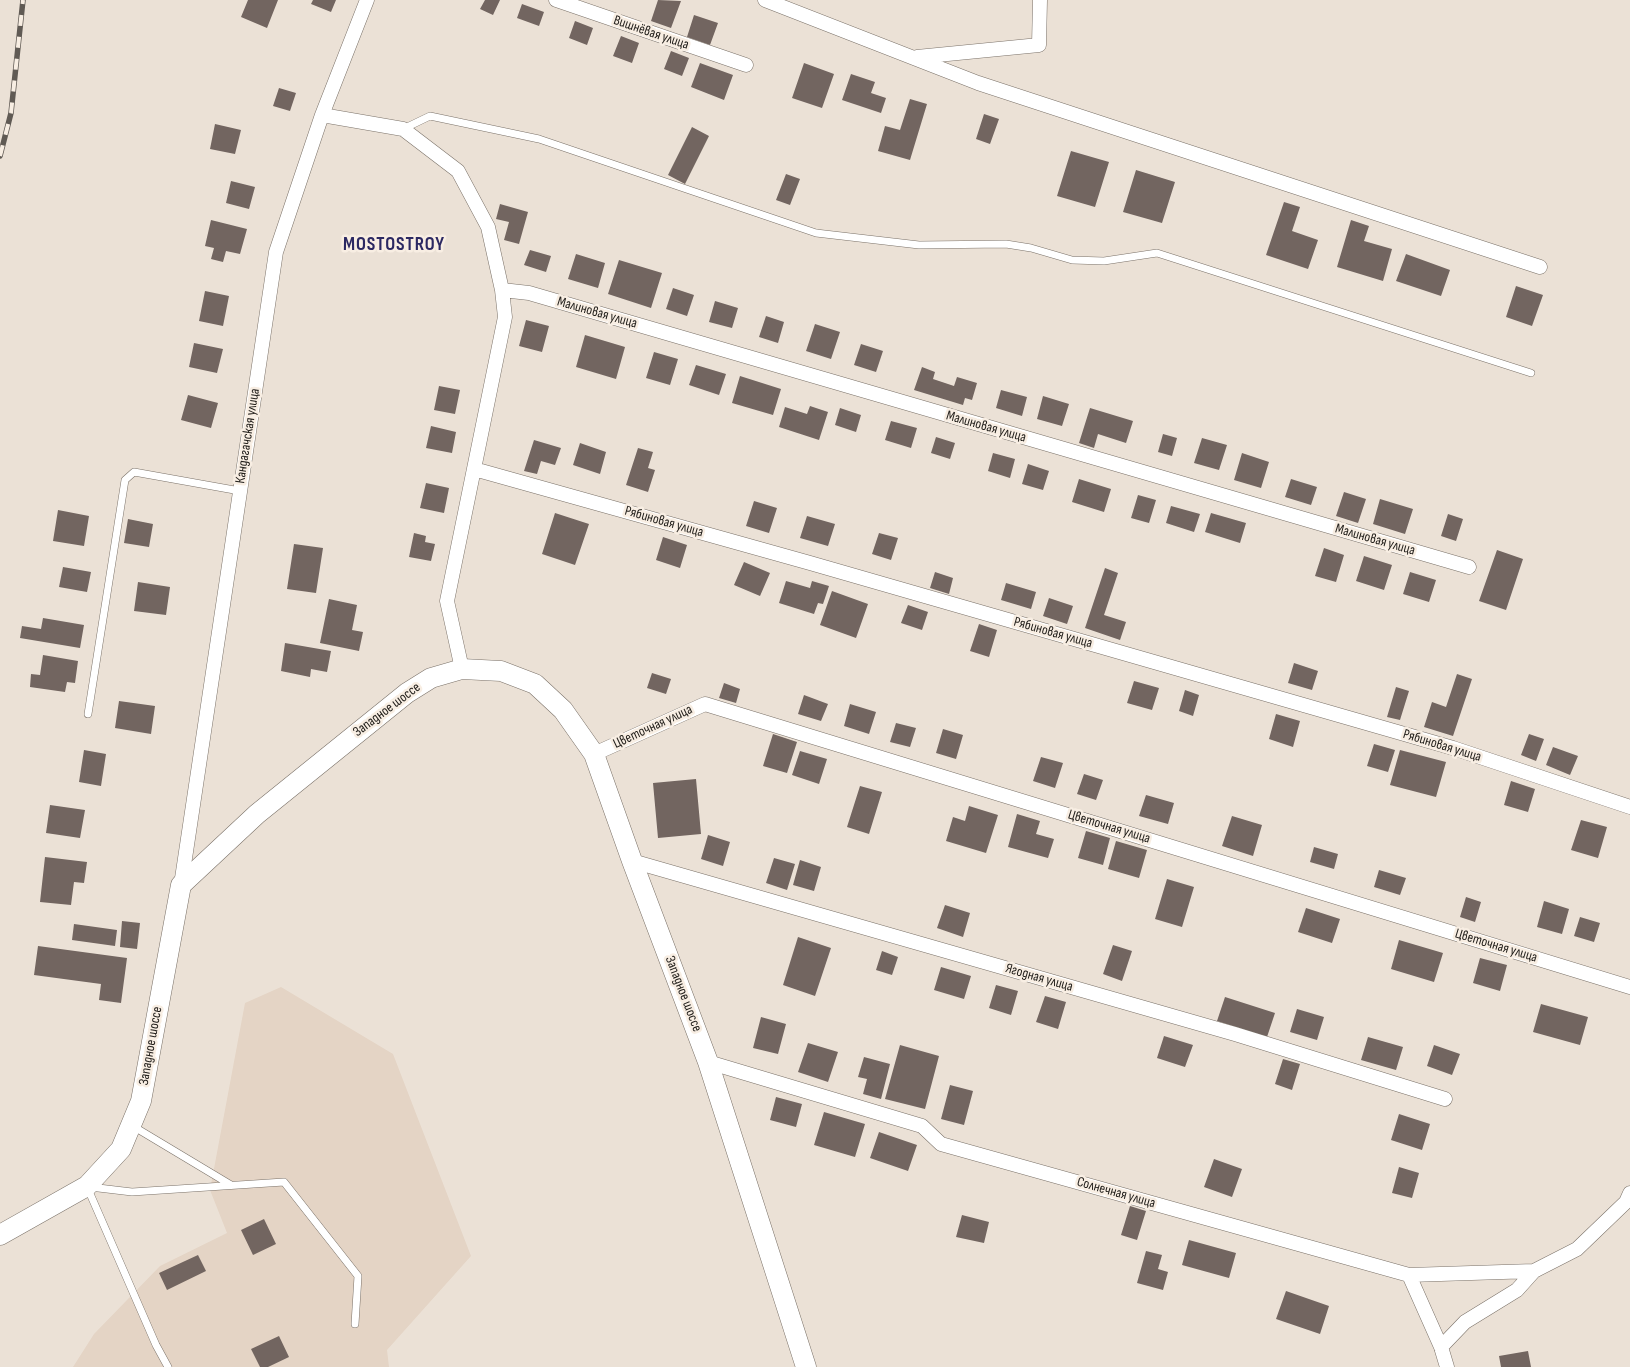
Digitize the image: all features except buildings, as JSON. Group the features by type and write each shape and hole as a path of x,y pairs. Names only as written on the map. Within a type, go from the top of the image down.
{"main road":[{"name":"Западное шоссе","path":"0,1235 86,1186 121,1149 141,1101 180,885 257,814 407,693 431,678 462,670 501,671 535,684 563,710 594,754 632,862 708,1062 806,1367"}],"street":[{"name":"Кандагачская улица","path":"180,885 276,252 322,115 367,0"},
{"name":"Вишнёвая улица","path":"556,0 746,65"},
{"path":"765,0 978,83 1540,267"},
{"path":"914,58 1039,45 1040,0"},
{"path":"322,115 403,129 458,171 488,227 502,290 505,317 447,600 462,670"},
{"name":"Малиновая улица","path":"502,290 538,296 1469,567"},
{"name":"Рябиновая улица","path":"474,469 810,563 1453,748 1630,807"},
{"name":"Цветочная улица","path":"594,754 705,704 1630,987"},
{"name":"Ягодная улица","path":"632,862 1235,1034 1445,1099"},
{"name":"Солнечная улица","path":"708,1062 922,1126 941,1144 1409,1275 1534,1271"},
{"path":"1442,1347 1465,1322 1517,1290 1534,1271 1577,1248 1626,1202 1630,1193"},
{"path":"1409,1275 1442,1347 1447,1367"}],"lane":[{"path":"403,129 430,116 539,140 816,233 919,245 1006,244 1031,248 1072,260 1104,260 1157,253 1531,373"},
{"path":"88,714 125,480 134,472 240,491"},
{"path":"131,1125 231,1185"},
{"path":"86,1186 132,1192 284,1182 358,1276 355,1324"},
{"path":"86,1186 156,1345 168,1367"}],"shaded area":[{"path":"281,987 393,1054 471,1256 387,1350 389,1367 73,1367 94,1334 160,1266 227,1233 210,1190 245,1003"}],"railway":[{"path":"0,156 11,113 23,0"}],"district":[{"name":"MOSTOSTROY","path":"394,245"}]}
